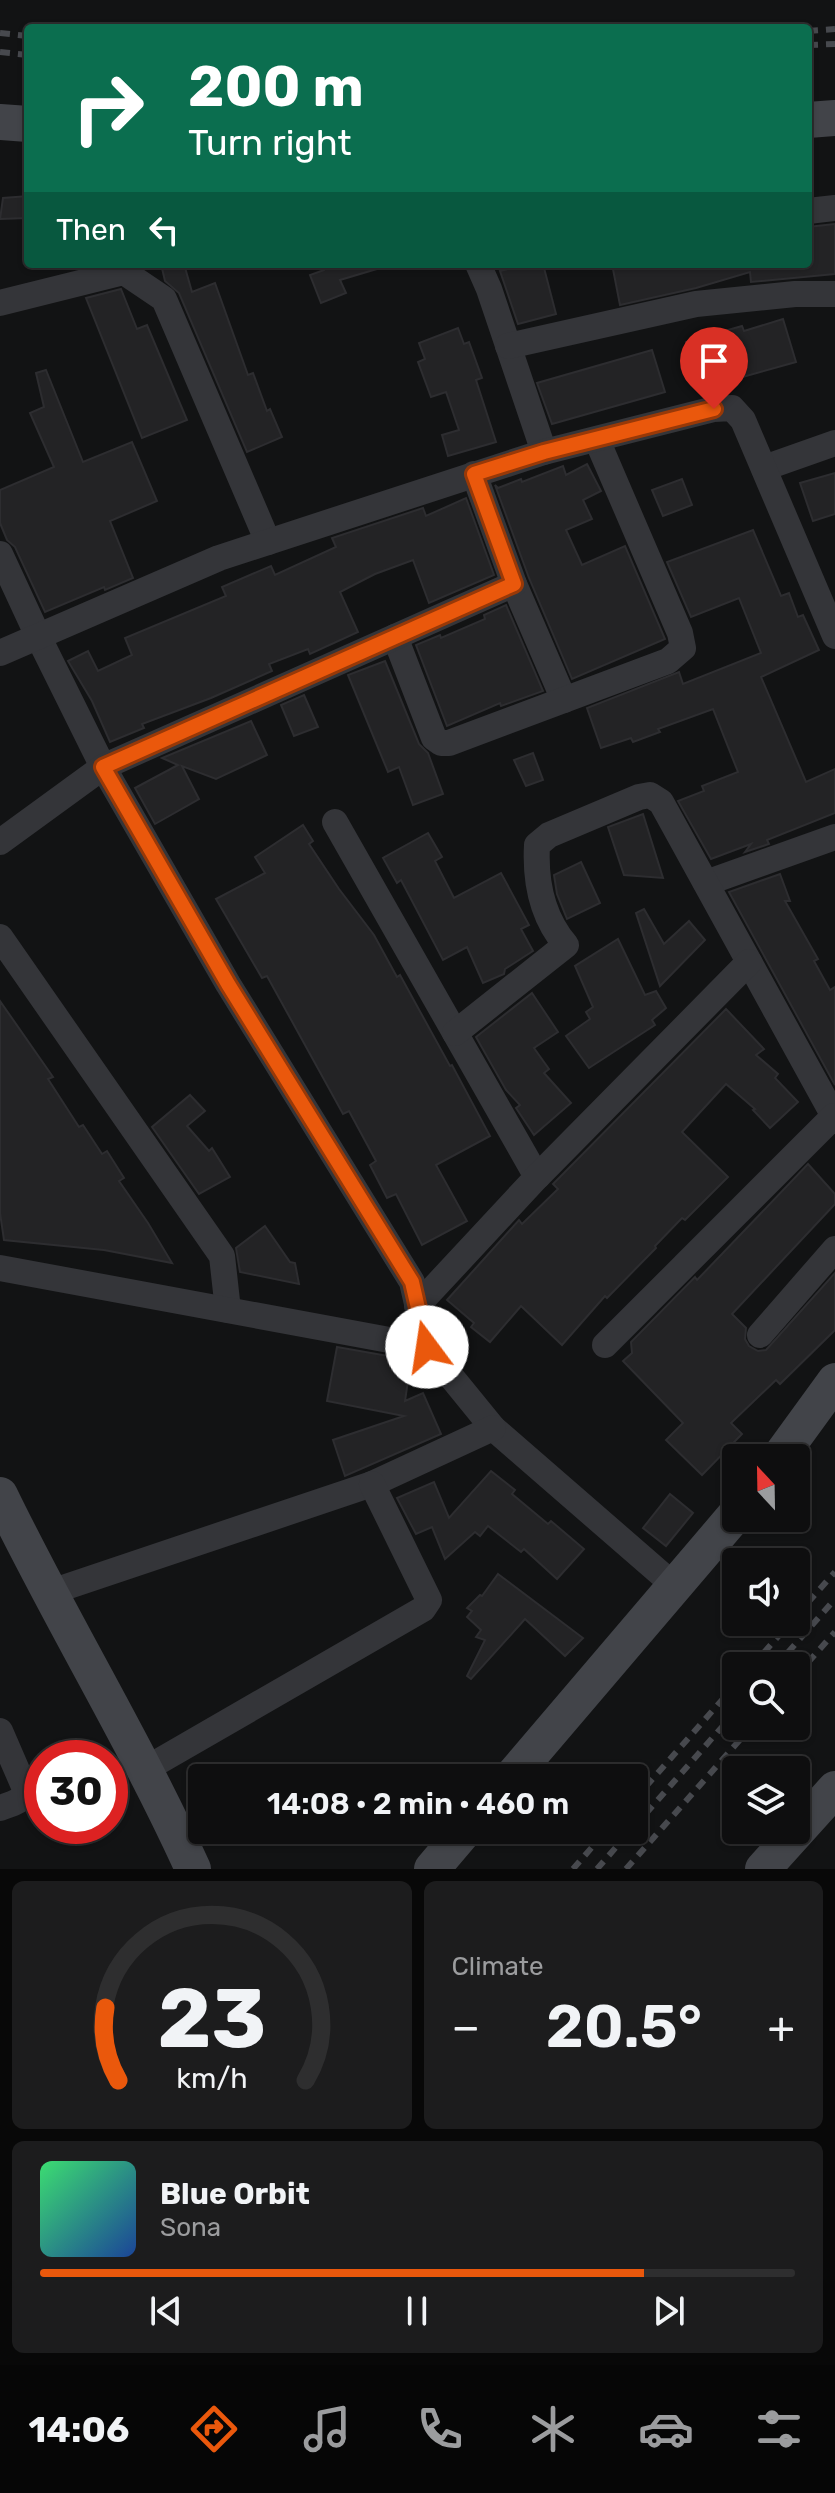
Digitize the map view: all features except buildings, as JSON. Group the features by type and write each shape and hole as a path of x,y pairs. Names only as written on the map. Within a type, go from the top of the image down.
{"main road":[{"path":"812,120 835,118"},
{"path":"0,122 24,124"},
{"path":"789,1444 835,1381"},
{"path":"2,1501 144,1770 190,1868"},
{"path":"523,1764 722,1531"},
{"path":"763,1869 835,1789"},
{"path":"432,1869 453,1844"}],"street":[{"path":"812,211 835,208"},
{"path":"479,268 544,452"},
{"path":"0,303 94,271 124,272 164,299 268,542"},
{"path":"508,346 696,304 795,294 835,294"},
{"path":"0,653 219,558 544,452 714,409 732,408 743,420 835,636"},
{"path":"395,637 434,738 441,743 449,743 668,661 683,648 680,633 597,440"},
{"path":"764,468 835,443"},
{"path":"474,474 514,584 564,700"},
{"path":"0,554 103,767 228,984 412,1282 427,1347 493,1428 676,1587"},
{"path":"0,842 103,767 514,584"},
{"path":"455,1033 566,945 543,911 537,845 549,835 639,797 650,795 661,802 834,1117 605,1345"},
{"path":"335,822 537,1177"},
{"path":"706,883 835,837"},
{"path":"0,937 222,1256 228,1310"},
{"path":"417,1306 537,1177 749,962"},
{"path":"0,1247 12,1271 427,1347"},
{"path":"760,1335 835,1249"},
{"path":"48,1593 372,1484 493,1428"},
{"path":"144,1770 423,1609 429,1600 372,1484"},
{"path":"0,1731 26,1791 18,1801 0,1808"}],"railway":[{"path":"812,31 835,29"},
{"path":"0,33 24,36"},
{"path":"812,45 835,44"},
{"path":"0,52 24,55"},
{"path":"810,1600 835,1572"},
{"path":"788,1652 835,1599"},
{"path":"810,1660 835,1632"},
{"path":"764,1652 779,1636"},
{"path":"648,1784 722,1700"},
{"path":"648,1811 722,1727"},
{"path":"626,1869 740,1740"},
{"path":"573,1869 595,1844"},
{"path":"597,1869 619,1844"}],"route":[{"path":"427,1347 412,1282 228,984 103,767 514,584 474,474 544,452 714,409"}]}
